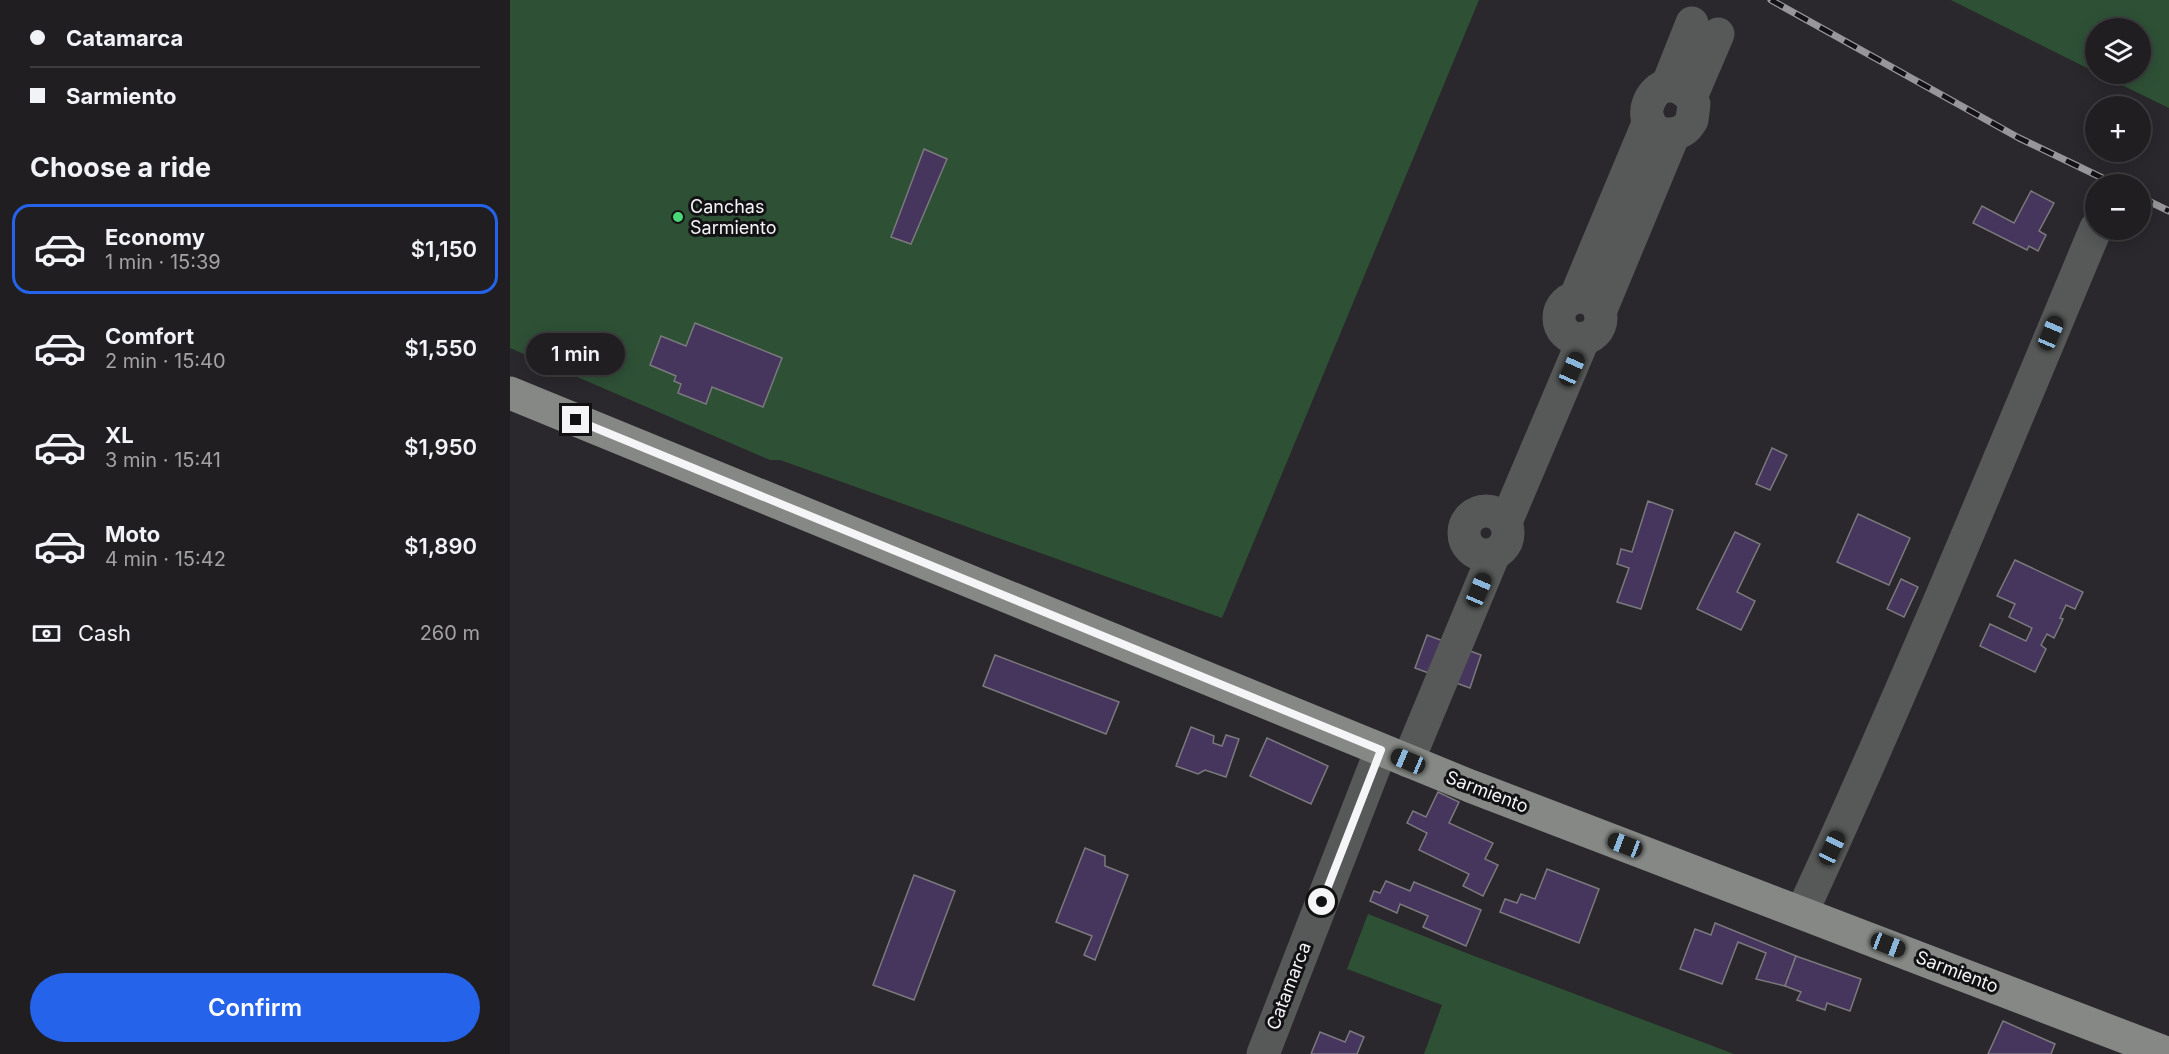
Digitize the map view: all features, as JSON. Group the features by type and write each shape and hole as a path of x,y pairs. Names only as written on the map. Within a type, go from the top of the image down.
{"main road":[{"name":"Sarmiento","path":"510,393 1393,754 2169,1054"}],"street":[{"name":"Catamarca","path":"1263,1054 1483,552 1505,544 1508,532 1497,517 1661,127 1688,127 1692,120 1694,104 1679,91 1705,28"},
{"path":"1802,912 1928,629 2091,240"}],"green space":[{"path":"510,0 1479,0 1222,618 780,460 770,460 510,348"},
{"path":"1951,0 2169,0 2169,108 2151,99 2151,96 2144,96 2120,84 2151,84 2151,18 2085,18 2085,67"},
{"path":"1368,914 1734,1054 1424,1054 1442,1005 1347,969"}],"building":[{"path":"924,149 947,159 911,244 891,237"},
{"path":"2031,191 2054,203 2039,231 2046,235 2038,251 2029,246 2027,250 1973,223 1982,206 2014,223"},
{"path":"695,323 782,358 763,407 712,387 706,404 678,393 681,384 674,381 676,376 650,365 661,336 686,346"},
{"path":"1772,448 1787,455 1770,490 1756,484"},
{"path":"1648,501 1673,510 1641,609 1617,602 1629,568 1617,564 1621,549 1632,552"},
{"path":"1858,514 1910,538 1889,585 1837,562"},
{"path":"1735,532 1760,544 1737,592 1755,601 1741,630 1697,609"},
{"path":"2015,560 2083,592 2075,609 2066,605 2060,618 2063,619 2054,638 2047,634 2041,645 2046,649 2035,672 1980,646 1990,624 2026,641 2032,628 2009,617 2015,604 1997,596"},
{"path":"1901,579 1918,587 1904,617 1887,609"},
{"path":"1427,635 1481,655 1470,688 1415,668"},
{"path":"995,655 1119,702 1106,734 983,686"},
{"path":"1191,727 1214,736 1213,743 1222,746 1226,735 1239,739 1226,777 1205,770 1198,774 1176,766"},
{"path":"1267,738 1328,766 1311,804 1250,776"},
{"path":"1438,792 1459,802 1449,823 1493,843 1485,859 1498,865 1483,896 1463,886 1469,874 1419,850 1427,833 1407,823 1413,811 1426,817"},
{"path":"1085,848 1105,856 1105,866 1128,875 1095,960 1084,955 1092,936 1056,922"},
{"path":"1547,869 1599,889 1579,943 1500,912 1505,899 1517,903 1521,894 1535,899"},
{"path":"914,875 955,891 914,1000 873,985"},
{"path":"1386,881 1410,891 1414,882 1481,910 1466,946 1423,927 1428,916 1400,904 1397,913 1370,901 1374,891 1380,893"},
{"path":"1715,923 1796,956 1785,986 1756,979 1766,953 1738,942 1722,984 1680,969 1695,929 1711,935"},
{"path":"1796,956 1861,979 1850,1011 1827,1003 1825,1010 1797,1000 1801,992 1785,986"},
{"path":"2003,1021 2055,1044 2051,1054 1988,1054"},
{"path":"1350,1031 1364,1037 1357,1054 1311,1054 1320,1032 1345,1042"}],"railway":[{"path":"1771,0 2019,138 2094,174"},
{"path":"2151,202 2169,211"}],"place":[{"name":"Canchas Sarmiento","path":"678,217"}],"route":[{"path":"576,420 1381,750 1322,902"}]}
